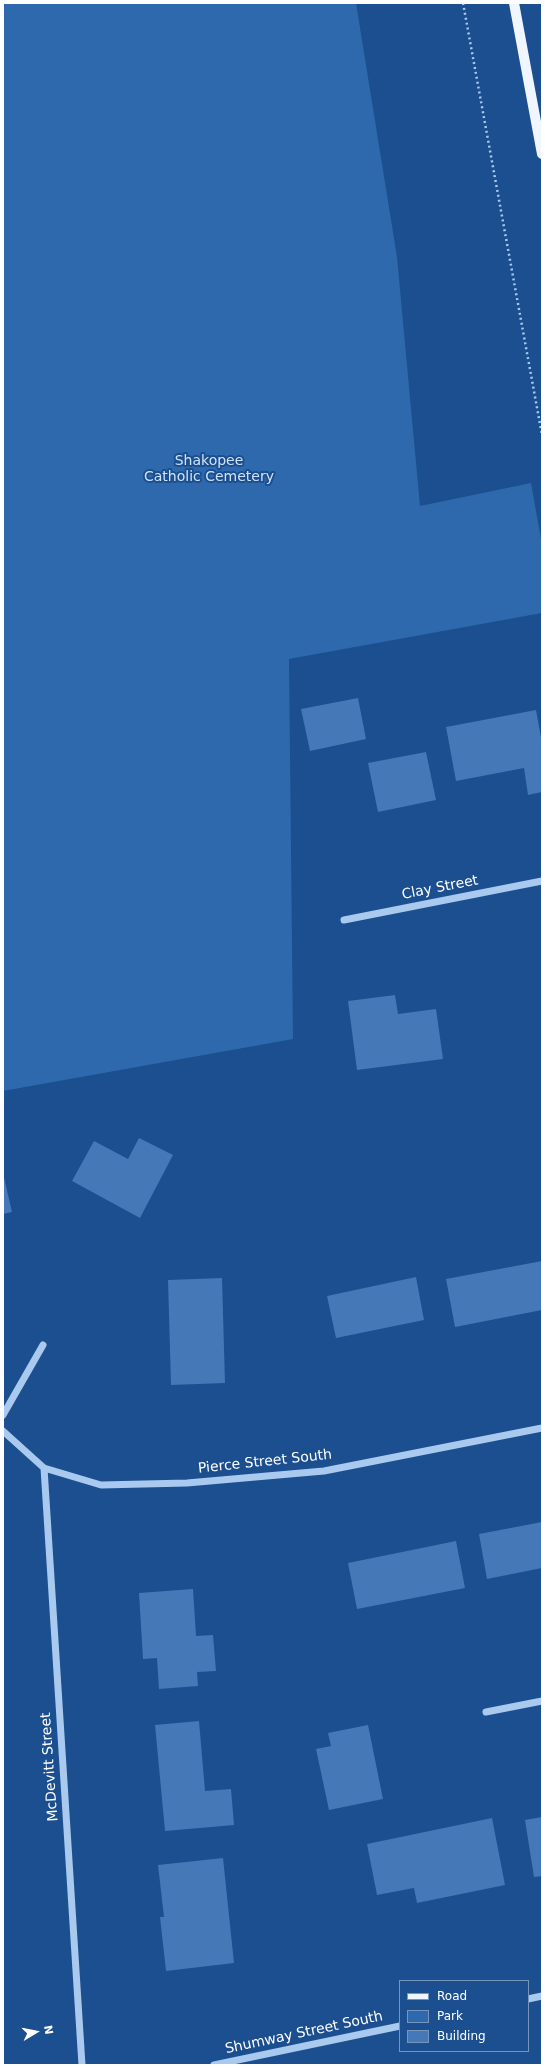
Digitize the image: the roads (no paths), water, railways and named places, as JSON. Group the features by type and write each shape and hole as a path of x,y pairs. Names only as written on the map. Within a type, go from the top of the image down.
{"main road":[{"path":"514,3 542,154"}],"street":[{"name":"Clay Street","path":"344,920 542,881"},
{"path":"3,1415 43,1345"},
{"name":"Pierce Street South","path":"3,1431 44,1468 100,1485 195,1482 324,1471 542,1428"},
{"name":"McDevitt Street","path":"44,1468 82,2065"},
{"path":"486,1712 542,1701"},
{"path":"529,1999 542,1996"},
{"name":"Shumway Street South","path":"214,2065 399,2026"}],"park label":[{"name":"Shakopee Catholic Cemetery","path":"209,470"}]}
